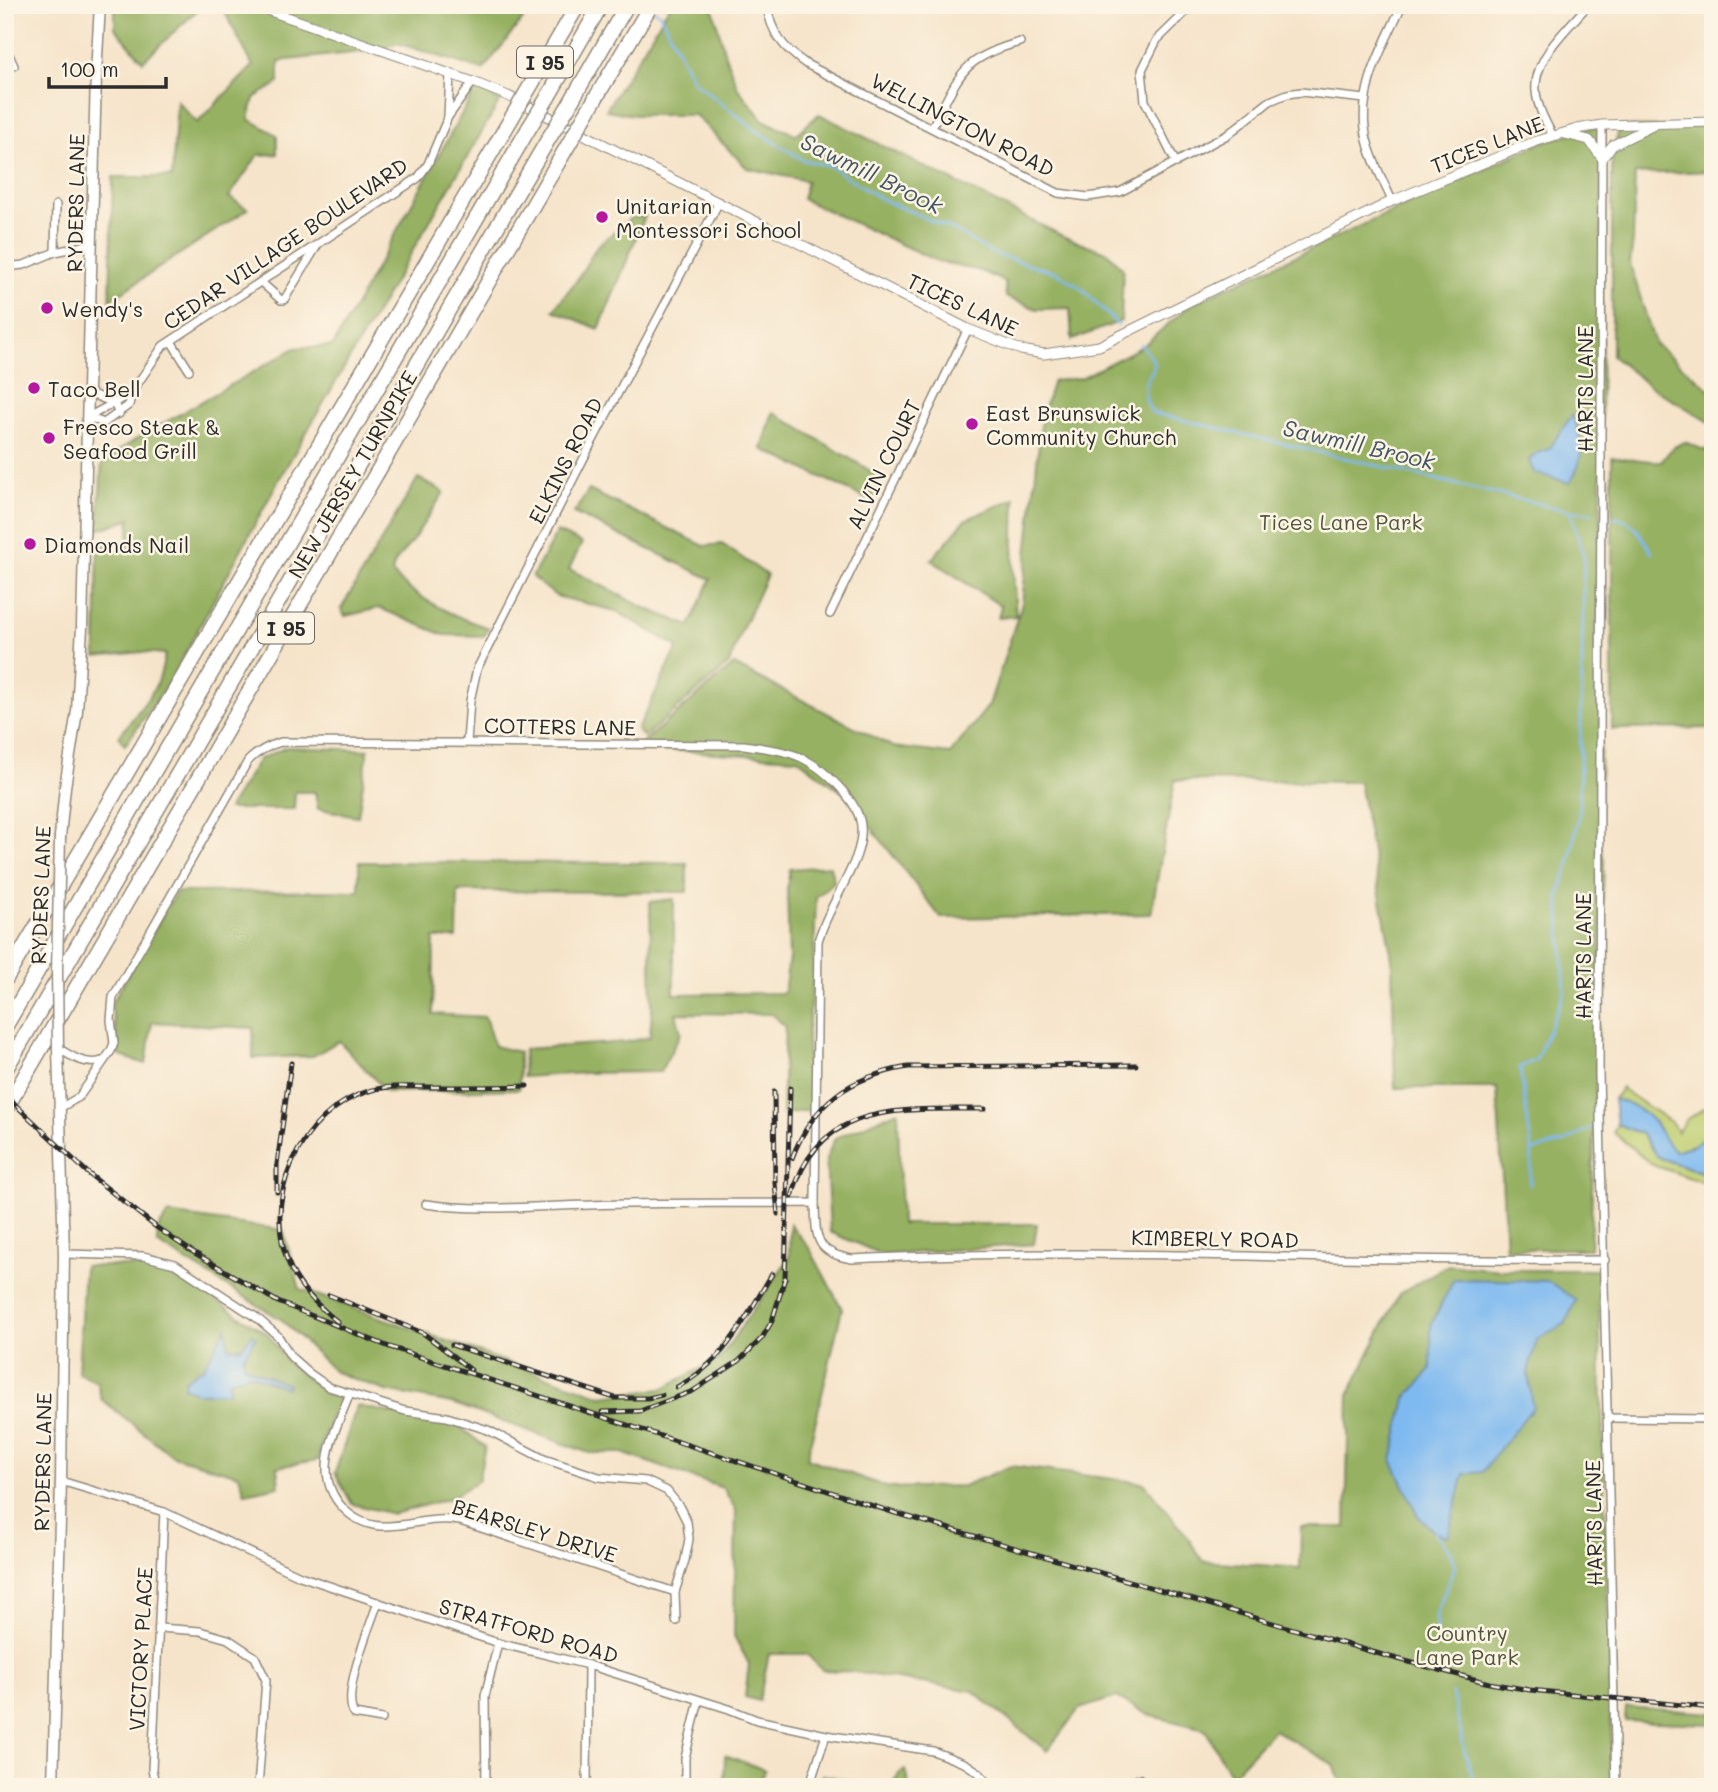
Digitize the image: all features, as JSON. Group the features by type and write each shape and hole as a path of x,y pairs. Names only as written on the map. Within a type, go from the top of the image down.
{"highway":[{"name":"NEW JERSEY TURNPIKE","path":"5,981 578,5"},
{"name":"NEW JERSEY TURNPIKE","path":"5,1027 601,5"},
{"name":"NEW JERSEY TURNPIKE","path":"5,1070 627,5"},
{"name":"NEW JERSEY TURNPIKE","path":"5,1110 648,12"}],"main road":[{"name":"RYDERS LANE","path":"53,1787 64,1254 57,971 61,837 80,678 100,5"}],"street":[{"name":"TICES LANE","path":"253,5 508,96 968,329 1021,350 1044,354 1099,346 1392,201 1480,163 1557,135 1602,125 1713,122"},
{"name":"WELLINGTON ROAD","path":"766,5 771,27 797,58 1058,192 1088,197 1120,192 1227,135 1270,101 1287,94 1301,92 1365,99"},
{"path":"1176,163 1145,101 1142,70 1157,40 1193,5"},
{"path":"1392,201 1366,138 1363,117 1371,72 1402,5"},
{"path":"1588,5 1545,57 1539,71 1536,84 1542,114 1557,135 1589,140 1602,158 1613,145 1658,123"},
{"path":"932,127 968,64 993,50 1020,42"},
{"path":"5,46 14,66"},
{"name":"CEDAR VILLAGE BOULEVARD","path":"448,117 450,74"},
{"name":"CEDAR VILLAGE BOULEVARD","path":"119,414 129,405 132,392 157,353 171,341 418,178 428,163 448,117 473,82"},
{"name":"HARTS LANE","path":"1602,125 1598,968 1616,1787"},
{"name":"ELKINS ROAD","path":"467,742 470,701 477,669 590,446 719,202"},
{"path":"55,252 56,205"},
{"path":"5,267 24,265 55,252 93,244"},
{"path":"261,282 281,300 285,299 318,245"},
{"name":"ALVIN COURT","path":"830,614 968,329"},
{"path":"171,341 189,370"},
{"name":"CEDAR VILLAGE BOULEVARD","path":"88,417 132,392"},
{"path":"88,417 104,422 119,414 114,403 89,393"},
{"name":"COTTERS LANE","path":"60,1108 79,1097 114,1043 111,1020 113,997 248,761 256,752 281,742 744,745 771,748 802,758 832,779 854,807 860,820 861,838 856,858 830,908 818,941 815,1203 816,1231 826,1252"},
{"path":"58,1048 82,1061 93,1064 102,1062"},
{"path":"426,1204 547,1208 590,1205 815,1203"},
{"name":"KIMBERLY ROAD","path":"826,1252 852,1259 1159,1253 1488,1261 1605,1260"},
{"path":"64,1254 143,1256 175,1264 257,1318 278,1336 292,1357 330,1387 405,1410 447,1417 488,1430 544,1459 599,1477 646,1481 667,1492 679,1506 687,1522 688,1531 685,1560 675,1592 676,1620"},
{"name":"BEARSLEY DRIVE","path":"350,1393 327,1454 326,1471 331,1494 344,1510 362,1522 380,1526 441,1518 460,1521 675,1592"},
{"path":"1609,1418 1713,1419"},
{"name":"STRATFORD ROAD","path":"61,1481 164,1512 300,1576 498,1643 588,1665 757,1720 826,1735 933,1751 966,1764 992,1787"},
{"name":"VICTORY PLACE","path":"156,1787 152,1770 164,1512"},
{"path":"378,1602 352,1684 350,1699 354,1714 382,1719"},
{"path":"159,1628 200,1631 228,1639 254,1657 266,1680 258,1787"},
{"path":"486,1787 485,1696 498,1643"},
{"path":"587,1787 588,1665"},
{"path":"685,1787 685,1758 698,1700"},
{"path":"810,1787 826,1735"},
{"path":"1138,1778 1155,1787"}],"green space":[{"path":"115,5 203,5 143,61 115,28"},
{"path":"221,5 557,5 530,10 483,70 397,43 379,50 279,61 279,83 254,98 249,119 277,135 277,154 258,155 229,197 248,209 110,300 113,177 172,177 177,101 197,123 253,66"},
{"path":"670,5 707,5 713,8 725,55 738,88 763,120 796,135 819,114 1065,237 1107,252 1123,269 1121,321 1072,340 1070,308 1037,309 1006,297 1005,282 981,271 939,262 802,199 807,181 747,168 695,115 634,115 606,110"},
{"path":"476,88 500,101 282,474 172,678 125,745 119,737 154,689 165,654 142,652 96,657 98,545 128,545 130,519 97,530 102,462 138,438 295,348 333,346"},
{"name":"Tices Lane Park","path":"1602,125 1600,843 1604,860 1590,1249 1506,1249 1497,1088 1395,1088 1392,959 1359,782 1175,780 1151,914 941,918 847,796 797,758 636,748 734,665 893,747 950,754 989,705 1022,603 1042,415 1053,381 1081,378 1143,346 1191,304 1543,142"},
{"path":"1713,126 1713,171 1635,174 1630,264 1655,344 1713,392 1713,424 1651,387 1612,356 1612,154 1620,127"},
{"path":"645,216 599,329 553,310 577,280 597,246 631,218"},
{"path":"773,412 882,478 871,501 762,449"},
{"path":"1713,437 1713,728 1612,729 1612,457 1661,462 1673,447 1685,442 1706,451"},
{"path":"418,478 444,492 413,540 395,562 392,573 412,591 437,606 489,628 484,636 444,635 379,608 345,616 341,609"},
{"path":"589,490 704,546 722,544 767,575 729,664 644,737 637,730 678,647 616,611 556,596 532,577 557,532 582,543 569,569 645,608 690,626 711,579 574,513"},
{"path":"1015,498 1013,570 1016,616 998,618 1001,606 931,560 965,520"},
{"path":"287,747 368,750 358,816 318,809 315,792 295,792 294,809 228,809 259,759"},
{"path":"359,862 687,863 687,892 458,891 457,938 434,938 433,1014 485,1017 494,1046 519,1052 519,1089 387,1092 339,1041 313,1056 253,1058 253,1028 152,1022 146,1064 120,1056 111,1004 176,892 359,891"},
{"path":"830,866 834,882 816,897 813,981 807,1039 811,1110 782,1114 785,1026 771,1014 676,1013 681,1033 660,1072 523,1077 524,1049 626,1042 650,1037 650,902 674,899 674,994 784,993 789,958 787,888 790,869"},
{"path":"1621,1088 1672,1123 1677,1132 1687,1119 1713,1103 1713,1132 1694,1145 1675,1151 1664,1141 1655,1123 1625,1103 1614,1099"},
{"path":"898,1111 901,1224 1037,1224 1034,1244 883,1255 830,1232 826,1159 835,1138"},
{"path":"1617,1124 1642,1134 1657,1157 1713,1176 1713,1186 1651,1164 1613,1132"},
{"name":"Country Lane Park","path":"168,1214 283,1230 300,1289 602,1396 662,1389 719,1359 789,1258 790,1224 810,1249 842,1309 807,1458 889,1488 963,1486 1011,1466 1144,1483 1184,1532 1203,1561 1300,1568 1301,1527 1346,1527 1349,1394 1399,1294 1448,1265 1502,1270 1598,1270 1613,1787 1342,1787 1334,1765 1274,1730 1231,1776 1205,1729 1148,1715 1117,1697 1079,1709 1047,1751 973,1691 854,1672 822,1670 807,1654 769,1654 759,1701 745,1697 749,1664 734,1636 736,1510 723,1488 622,1453 589,1453 452,1403 386,1391 335,1372 282,1320 157,1243 158,1229"},
{"path":"84,1266 152,1266 195,1287 268,1334 286,1361 325,1393 340,1397 322,1441 318,1460 277,1467 279,1486 245,1493 239,1475 173,1456 101,1399 97,1382 78,1373","holes":["226,1329 228,1348 242,1347 255,1337 242,1357 244,1366 287,1385 286,1388 250,1374 229,1380 228,1392 185,1380 204,1367"]},
{"path":"357,1406 459,1426 485,1447 478,1481 451,1498 393,1514 352,1504 335,1473"},
{"path":"1626,1707 1713,1713 1713,1724 1625,1721"},
{"path":"725,1755 765,1770 758,1787 724,1787"},
{"path":"905,1770 910,1787 819,1787 822,1775 890,1786"}],"water":[{"path":"1572,415 1579,433 1581,450 1578,466 1570,483 1534,473 1529,460 1549,449"},
{"path":"1614,1099 1646,1115 1675,1151 1694,1145 1713,1132 1713,1176 1657,1157 1642,1134 1617,1124"},
{"path":"1454,1279 1547,1281 1576,1300 1565,1324 1537,1339 1528,1372 1533,1407 1482,1472 1464,1474 1448,1536 1435,1533 1418,1516 1392,1460 1406,1398 1431,1370 1431,1325"},
{"path":"226,1328 229,1348 242,1347 253,1334 256,1337 243,1357 244,1366 288,1385 287,1388 250,1374 229,1380 229,1392 198,1393 184,1387 185,1380 204,1367"}],"waterway":[{"name":"Sawmill Brook","path":"655,10 660,14 693,81 757,131 803,160 830,166 881,199 953,230 994,254 1058,273 1081,288 1118,325"},
{"name":"Sawmill Brook","path":"1140,344 1154,364 1145,388 1153,413 1570,511 1592,513"},
{"path":"1570,511 1584,557 1579,815 1559,896 1565,992 1536,1060 1520,1067 1532,1151 1565,1142 1591,1128"},
{"name":"Sawmill Brook","path":"1612,518 1619,518 1631,524 1652,553"},
{"path":"1530,1185 1532,1151"},
{"path":"1435,1533 1449,1550 1455,1566 1436,1615 1436,1641"},
{"path":"1452,1693 1465,1753 1476,1787"}],"railway":[{"path":"277,1192 277,1164 291,1063"},
{"path":"792,1158 811,1121 836,1095 868,1077 887,1071 908,1067 1136,1065"},
{"path":"338,1322 301,1286 292,1271 283,1245 280,1217 283,1190 292,1163 306,1138 324,1117 346,1101 379,1088 527,1086"},
{"path":"602,1412 640,1411 693,1391 739,1361 762,1338 772,1321 785,1278 790,1088"},
{"path":"774,1092 778,1214"},
{"path":"5,1095 89,1174 188,1249 278,1302 387,1346 895,1513 1390,1657 1489,1683 1530,1690 1713,1708"},
{"path":"792,1197 804,1165 821,1142 843,1126 895,1111 985,1109"},
{"path":"677,1387 694,1377 721,1352 743,1323 772,1274"},
{"path":"329,1295 423,1333 471,1370"},
{"path":"452,1345 615,1398 648,1398 662,1395"}],"place":[{"name":"Unitarian Montessori School","path":"602,217"},
{"name":"Wendy's","path":"47,308"},
{"name":"Taco Bell","path":"34,388"},
{"name":"East Brunswick Community Church","path":"972,424"},
{"name":"Fresco Steak & Seafood Grill","path":"49,438"},
{"name":"Diamonds Nail","path":"30,544"}]}
